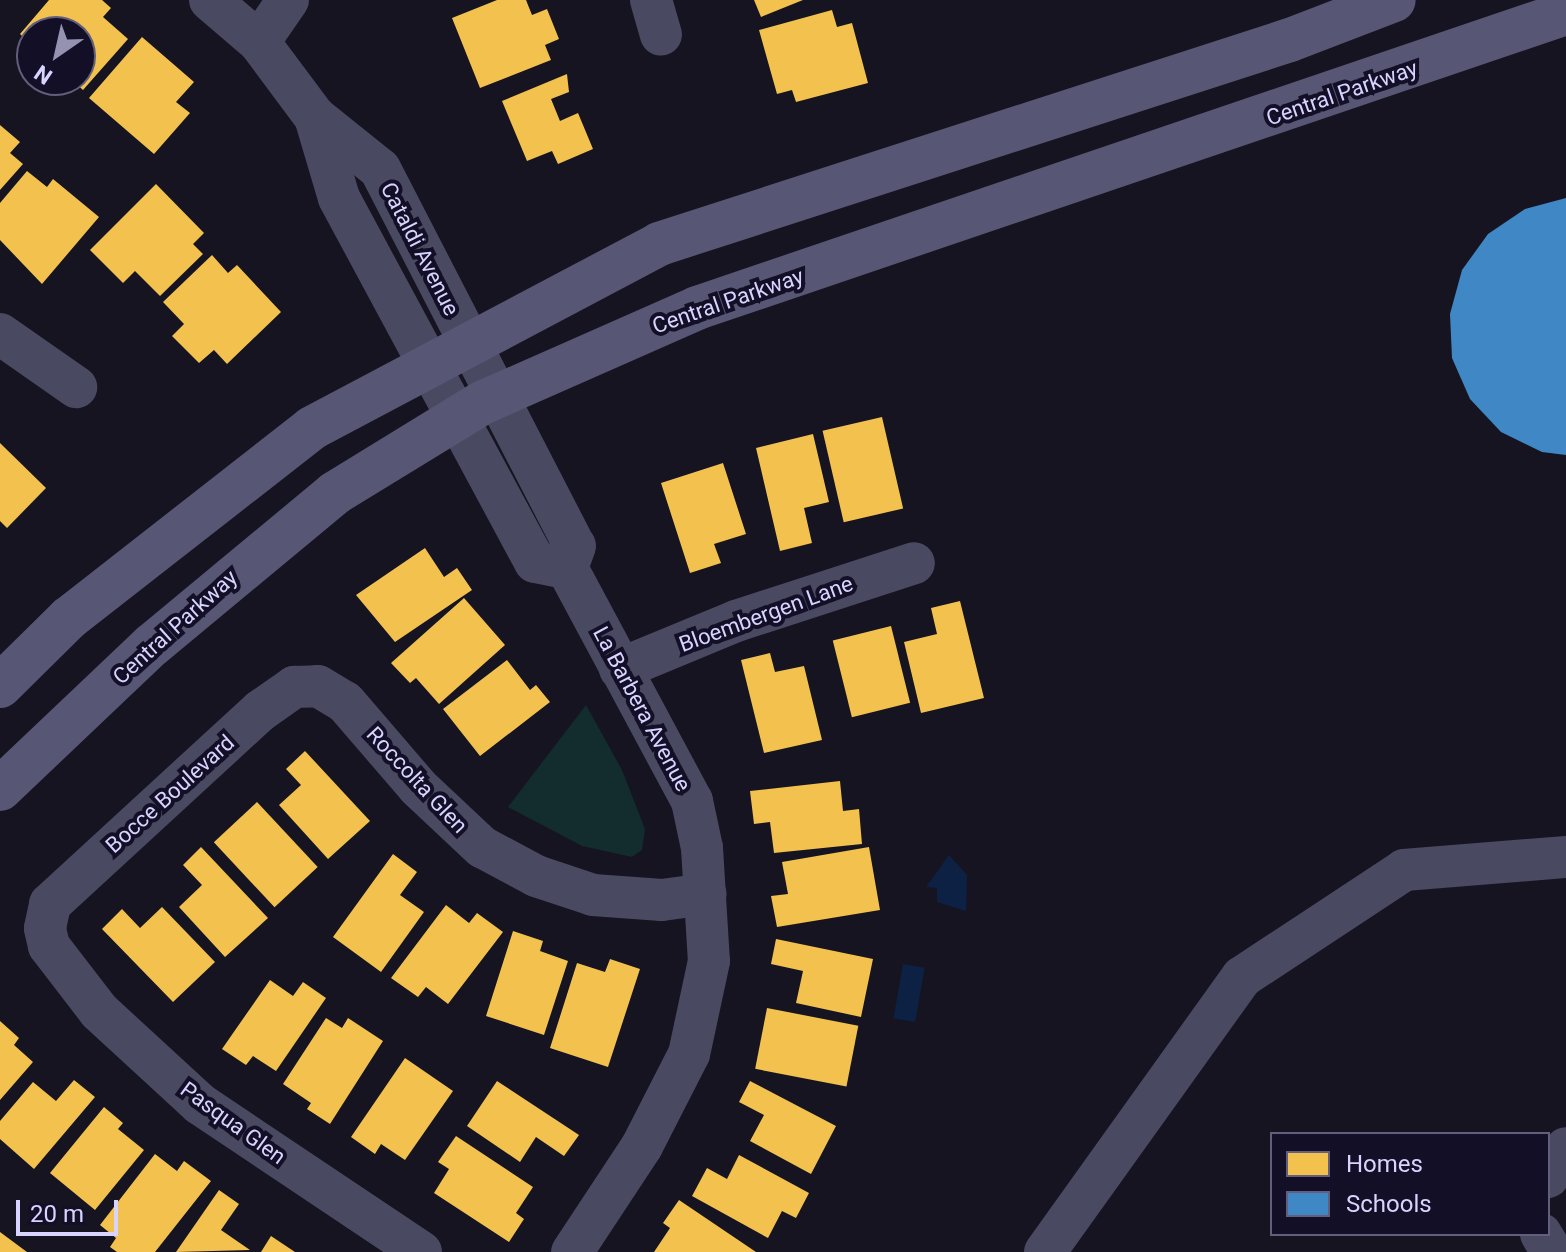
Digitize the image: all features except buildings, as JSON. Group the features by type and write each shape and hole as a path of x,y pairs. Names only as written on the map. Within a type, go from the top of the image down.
{"main road":[{"name":"Central Parkway","path":"0,686 69,618 312,428 441,389 482,366 659,244 1290,40 1394,0"},
{"name":"Central Parkway","path":"0,789 230,577 335,493 441,389 482,366 697,308 1566,13"}],"street":[{"name":"Cataldi Avenue","path":"210,0 259,42 315,117 380,169 482,366"},
{"path":"259,42 288,0"},
{"name":"Cataldi Avenue","path":"315,117 339,198 441,389"},
{"path":"0,334 76,387"},
{"name":"La Barbera Avenue","path":"482,366 575,546 567,568 692,801 706,894 709,961 689,1054 642,1146 572,1252"},
{"path":"441,389 535,562 567,568"},
{"name":"Bloembergen Lane","path":"620,669 736,621 914,563"},
{"name":"Roccolta Glen","path":"318,686 345,702 418,787 482,847 536,876 593,895 662,900 706,894"},
{"name":"Bocce Boulevard","path":"45,928 50,904 65,886 260,711 294,687 318,686"},
{"path":"1045,1252 1242,977 1404,870 1566,857"},
{"name":"Pasqua Glen","path":"45,928 57,961 99,1011 200,1104 421,1252"},
{"path":"1550,1174 1566,1148"}],"green space":[{"path":"586,705 622,770 645,829 642,850 632,857 582,846 508,807"}],"water":[{"path":"949,855 967,875 966,911 937,902 937,888 926,887"},
{"path":"903,964 925,968 915,1022 893,1018"}]}
